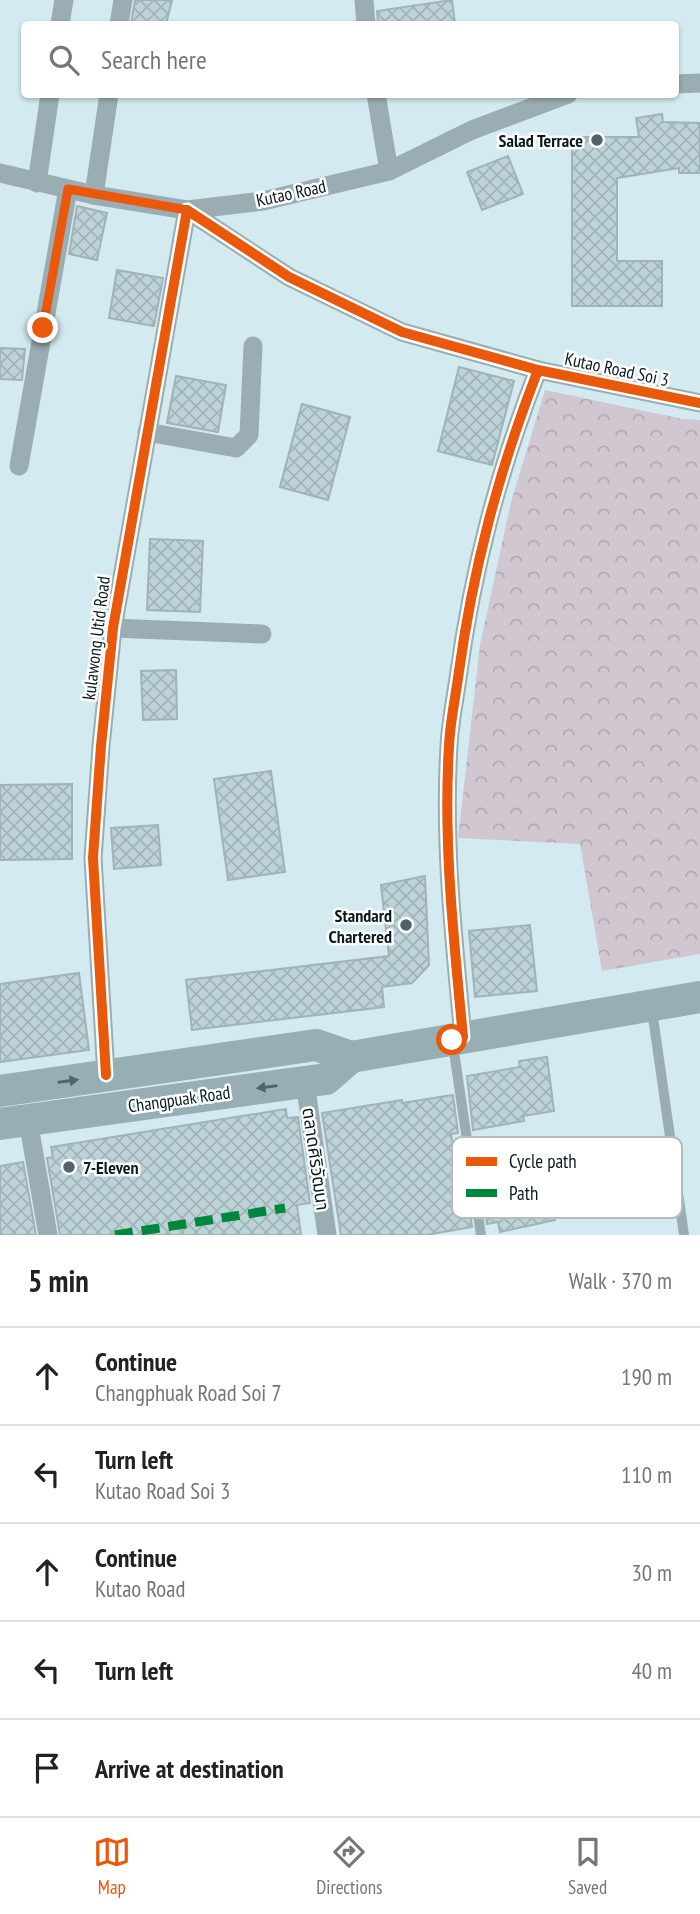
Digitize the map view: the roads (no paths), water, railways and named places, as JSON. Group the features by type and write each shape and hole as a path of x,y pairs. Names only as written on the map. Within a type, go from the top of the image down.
{"main road":[{"name":"Changpuak Road","path":"0,1091 316,1045 351,1057 700,998"},
{"name":"Changpuak Road","path":"14,1122 326,1079 351,1057"}],"street":[{"path":"60,21 64,0"},
{"path":"120,21 123,0"},
{"path":"363,0 366,21"},
{"path":"679,84 700,83"},
{"path":"37,183 49,98"},
{"path":"94,195 108,98"},
{"path":"377,98 388,170"},
{"name":"Kutao Road","path":"0,173 94,195 187,210 263,201 388,170 472,130 558,98"},
{"path":"19,466 68,189"},
{"name":"Kutao Road Soi 3","path":"187,210 289,277 402,332 538,370 700,403"},
{"name":"kulawong Utid Road","path":"106,1076 93,858 113,628 187,210"},
{"path":"148,432 236,447 249,435 253,346"},
{"path":"458,1039 449,889 449,746 467,608 487,523 538,370"},
{"path":"113,628 262,635"},
{"name":"ตลาดศิริวัฒนา","path":"305,1082 327,1235"},
{"path":"14,1122 47,1235"}],"lane":[{"path":"651,1006 670,1137"},
{"path":"458,1039 470,1137"}],"place":[{"name":"Salad Terrace","path":"597,140"},
{"name":"Standard Chartered","path":"406,925"},
{"name":"7-Eleven","path":"69,1167"}]}
